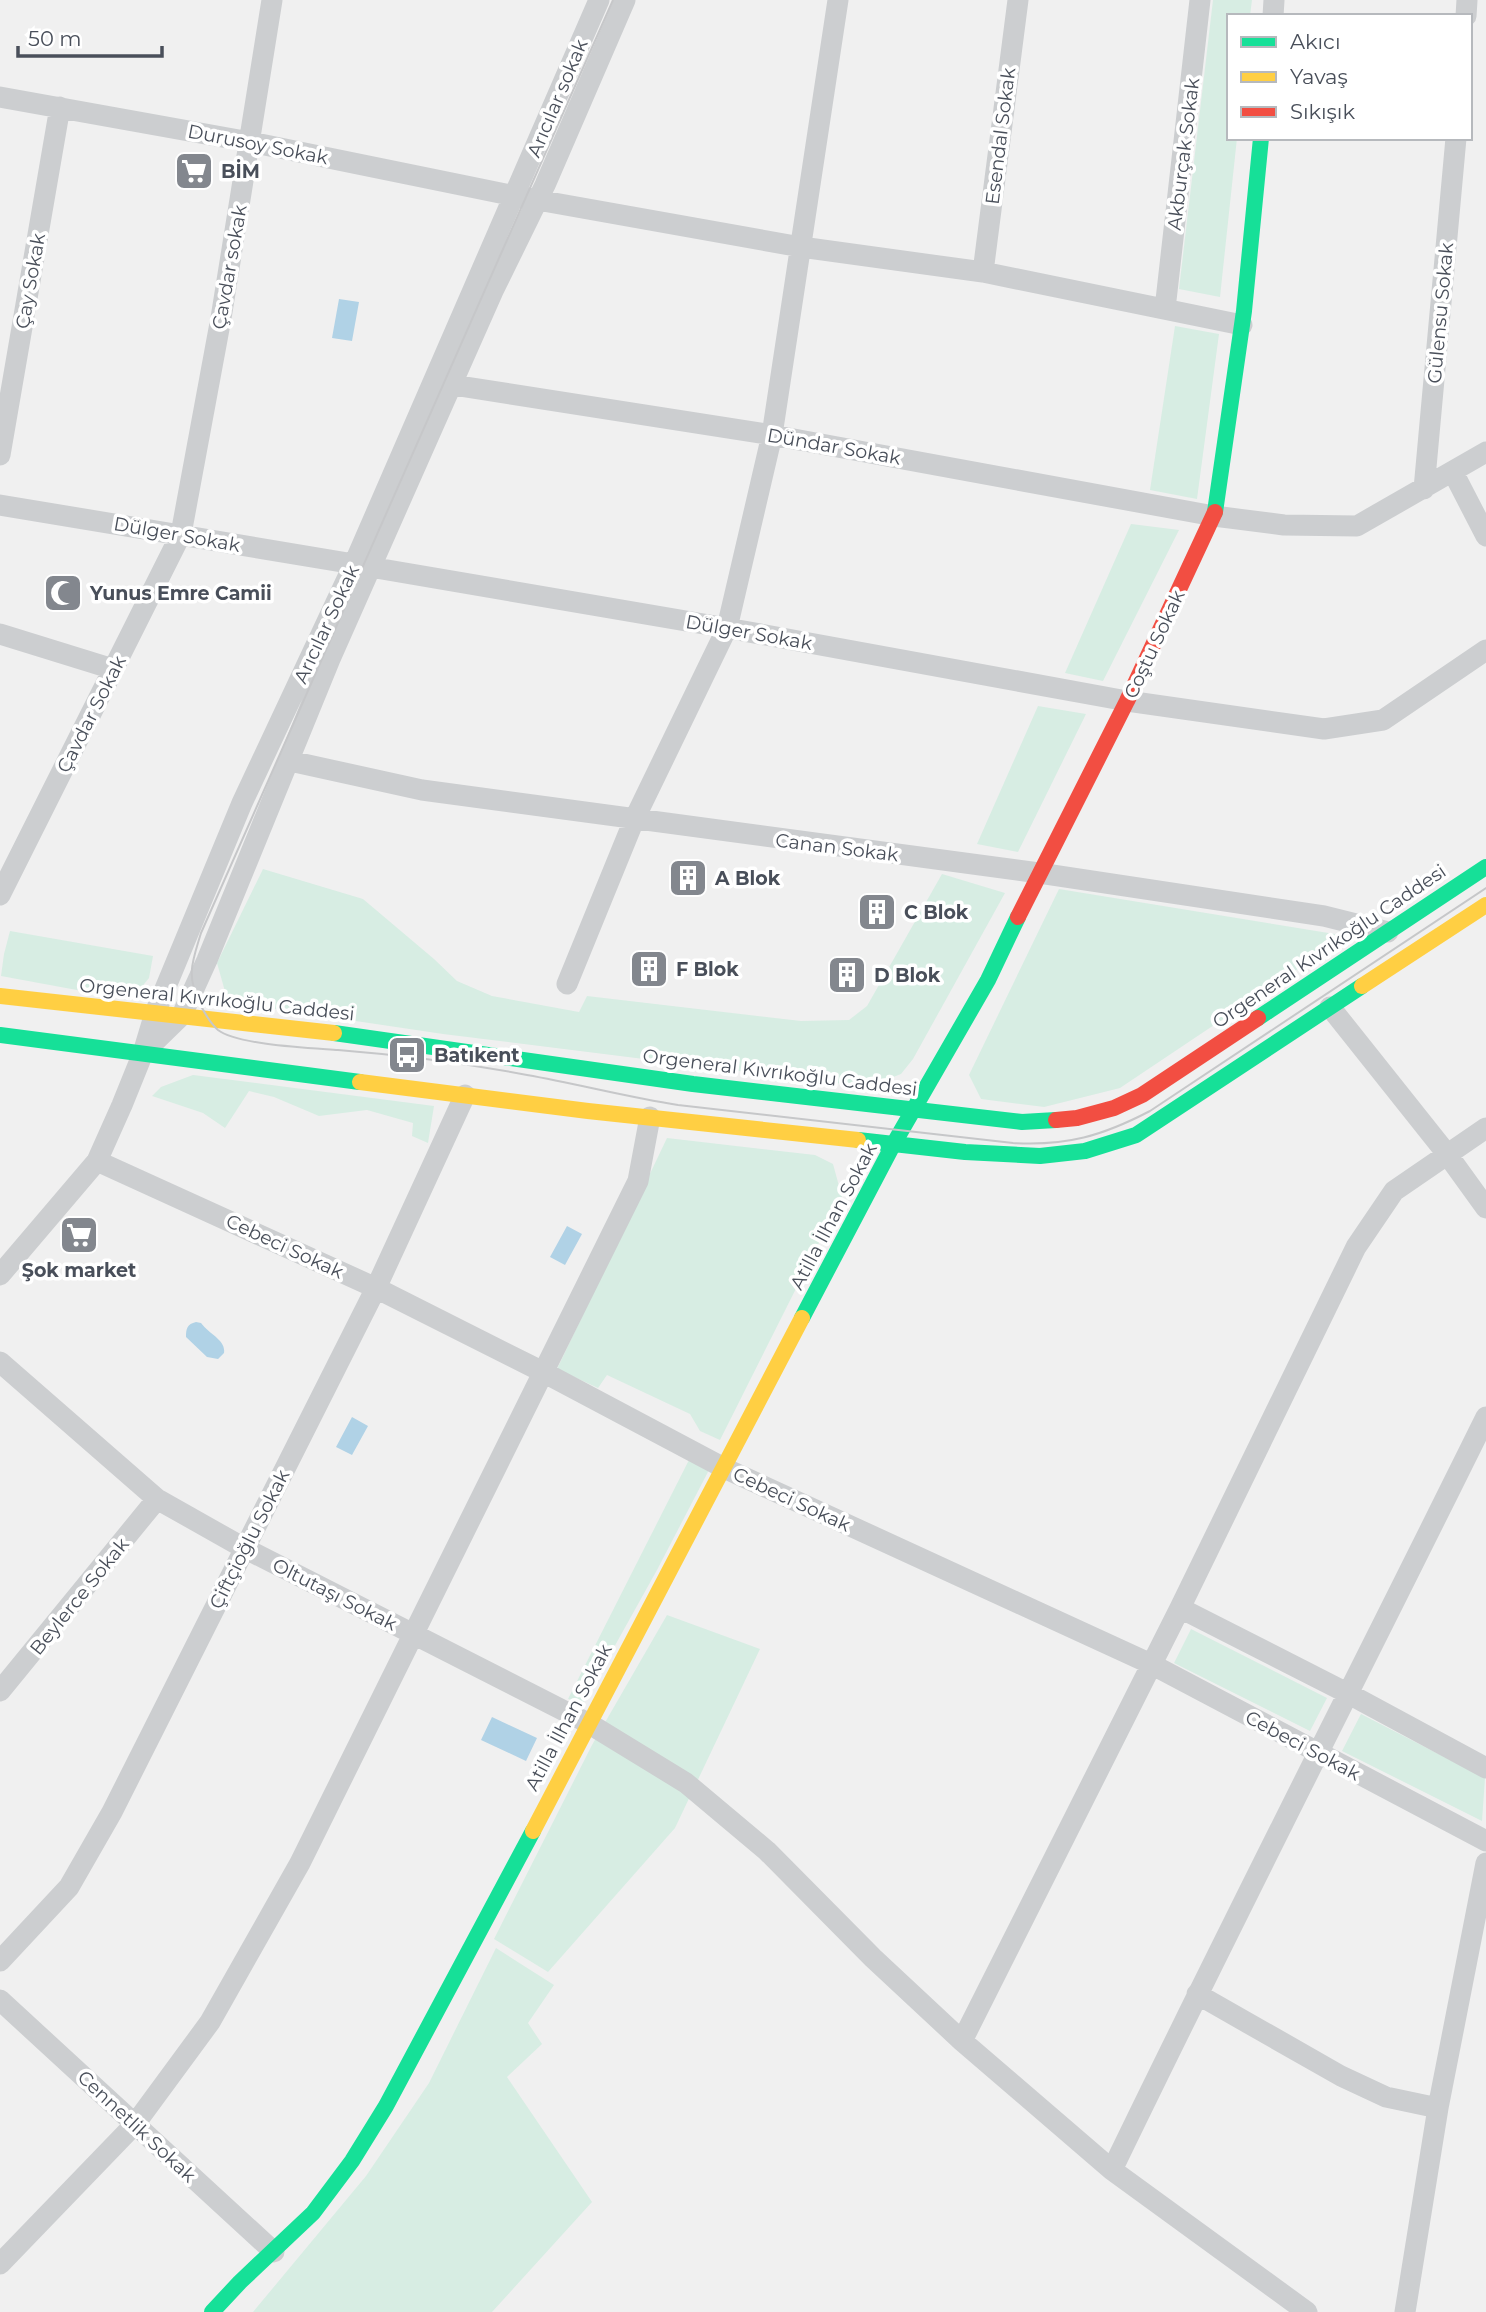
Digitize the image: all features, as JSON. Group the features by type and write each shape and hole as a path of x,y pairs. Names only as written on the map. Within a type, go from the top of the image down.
{"main road":[{"name":"Coştu Sokak","path":"915,1108 988,980 1127,701 1214,516 1242,325 1261,140"},
{"name":"Orgeneral Kıvrıkoğlu Caddesi","path":"0,996 382,1038 693,1084 1022,1122 1077,1118 1114,1108 1142,1095 1486,867"},
{"path":"0,1035 650,1118 893,1145 1040,1156 1084,1151 1136,1135 1486,905"},
{"name":"Atilla İlhan Sokak","path":"212,2312 313,2213 352,2161 386,2106 893,1145 915,1108"}],"street":[{"name":"Çavdar sokak","path":"181,534 221,318 272,0"},
{"path":"143,1053 182,1015 290,761 330,659 362,566 453,385 625,0"},
{"path":"567,984 634,820 727,628 772,435 838,0"},
{"name":"Esendal Sokak","path":"983,272 1018,0"},
{"name":"Akburçak Sokak","path":"1165,309 1200,0"},
{"name":"Arıcılar sokak","path":"515,196 595,1"},
{"name":"Durusoy Sokak","path":"0,97 250,142 515,196 801,247 983,272 1242,325"},
{"name":"Çay Sokak","path":"0,455 60,107"},
{"name":"Gülensu Sokak","path":"1424,489 1456,140"},
{"name":"Arıcılar Sokak","path":"0,1275 97,1161 122,1105 143,1053 155,1013 242,803 362,566 515,196"},
{"name":"Dündar Sokak","path":"453,385 772,435 1214,516 1284,525 1357,526 1486,453"},
{"path":"1452,472 1486,536"},
{"name":"Dülger Sokak","path":"0,505 727,628 1127,701 1324,729 1383,720 1486,650"},
{"name":"Çavdar Sokak","path":"0,895 181,534"},
{"path":"0,634 113,670"},
{"name":"Canan Sokak","path":"290,761 422,790 1039,873 1324,916 1388,932"},
{"path":"1330,1007 1447,1154 1486,1208"},
{"name":"Çiftçioğlu Sokak","path":"0,1961 69,1887 112,1812 376,1288 465,1095"},
{"path":"0,2264 135,2124 216,2011 300,1863 638,1181 650,1118"},
{"path":"962,2042 1180,1608 1356,1247 1394,1191 1486,1128"},
{"name":"Cebeci Sokak","path":"97,1161 376,1288 545,1373 724,1468 1151,1664 1486,1841"},
{"name":"Oltutaşı Sokak","path":"0,1362 157,1499 244,1548 589,1723 686,1783 767,1851 873,1958 962,2042 1112,2170 1307,2312"},
{"path":"1112,2170 1197,1994 1320,1754 1486,1417"},
{"name":"Beylerce Sokak","path":"0,1691 157,1499"},
{"path":"1180,1608 1486,1768"},
{"path":"1405,2312 1438,2108 1486,1863"},
{"path":"1197,1994 1340,2076 1386,2097 1438,2108"},
{"name":"Cennetlik Sokak","path":"0,2000 274,2252"}],"green space":[{"path":"1213,0 1252,0 1250,14 1227,14 1227,140 1237,140 1220,297 1179,289"},
{"path":"1175,326 1219,334 1197,499 1150,490"},
{"path":"1131,524 1179,530 1103,681 1065,673"},
{"path":"1038,706 1086,714 1018,852 977,844"},
{"path":"263,869 363,899 457,981 492,996 579,1012 587,996 801,1021 849,1020 867,1006 942,874 1005,893 913,1059 901,1074 868,1087 443,1034 228,1002 217,963"},
{"path":"1059,889 1347,936 1120,1088 1044,1107 981,1099 969,1075"},
{"path":"10,931 153,956 149,978 131,1000 1,976"},
{"path":"193,1075 434,1106 428,1143 412,1136 413,1123 367,1110 319,1116 274,1097 249,1091 225,1128 203,1113 152,1096 161,1087"},
{"path":"667,1138 815,1155 833,1164 842,1197 720,1440 700,1431 690,1414 607,1375 598,1388 557,1369"},
{"path":"690,1458 709,1470 583,1703 568,1699"},
{"path":"667,1615 760,1649 675,1828 548,1972 494,1939 592,1745"},
{"path":"1191,1629 1327,1698 1310,1731 1174,1663"},
{"path":"1361,1714 1485,1778 1482,1821 1342,1751"},
{"path":"496,1948 554,1985 528,2023 542,2044 507,2077 592,2202 492,2312 253,2312 366,2176 429,2083"}],"water":[{"path":"339,299 359,302 352,341 332,338"},
{"path":"567,1226 582,1234 565,1265 550,1257"},
{"path":"196,1322 201,1323 223,1345 224,1353 218,1359 207,1357 186,1337 188,1327"},
{"path":"352,1417 368,1426 352,1455 336,1447"},
{"path":"492,1717 537,1738 526,1761 481,1740"}],"tram line":[{"path":"613,0 201,933 193,961 193,985 202,1008 215,1027 228,1035 257,1042 456,1063 678,1105 1013,1143 1050,1143 1100,1133 1150,1111 1486,888"}],"traffic: fast":[{"path":"1215,512 1244,311 1261,140"},
{"path":"1258,1018 1486,867"},
{"path":"802,1318 893,1145 988,980 1018,917"},
{"path":"858,1140 965,1152 1040,1156 1085,1151 1136,1135 1362,986"},
{"path":"334,1033 693,1084 1022,1122 1056,1120"},
{"path":"0,1035 360,1082"},
{"path":"212,2312 313,2213 352,2161 386,2106 533,1831"}],"traffic: slow":[{"path":"1362,986 1486,905"},
{"path":"0,996 334,1033"},
{"path":"360,1082 588,1111 858,1140"},
{"path":"533,1831 802,1318"}],"traffic: jam":[{"path":"1018,917 1127,701 1215,512"},
{"path":"1056,1120 1077,1118 1114,1108 1142,1095 1258,1018"}],"place":[{"name":"BİM","path":"194,171"},
{"name":"Yunus Emre Camii","path":"63,593"},
{"name":"A Blok","path":"688,878"},
{"name":"C Blok","path":"877,912"},
{"name":"F Blok","path":"649,969"},
{"name":"D Blok","path":"847,975"},
{"name":"Batıkent","path":"407,1055"},
{"name":"Şok market","path":"79,1235"}]}
